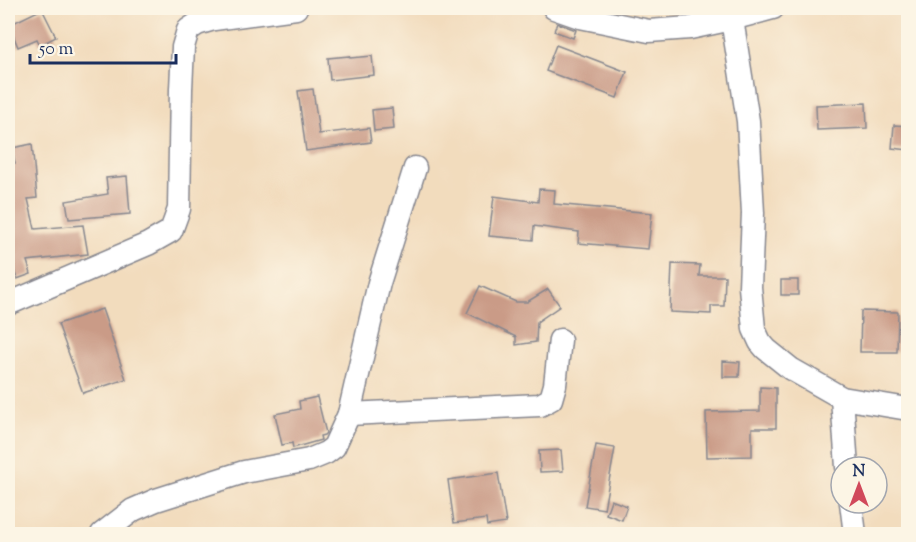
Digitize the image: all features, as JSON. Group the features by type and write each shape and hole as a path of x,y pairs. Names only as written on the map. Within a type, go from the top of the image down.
{"street":[{"path":"8,304 148,244 171,231 179,209 183,47 188,30 197,24 214,19 296,8"},
{"path":"554,8 580,17 649,31 693,18 732,19 773,8"},
{"path":"732,19 748,121 753,213 750,287 754,329 766,349 791,369 842,398 909,409"},
{"path":"102,534 133,510 156,500 244,472 309,460 334,447 349,414 379,283 415,168"},
{"path":"349,414 540,405 551,399 555,386 560,340"},
{"path":"842,398 846,455"},
{"path":"853,515 855,534"}],"building":[{"path":"42,9 56,37 40,45 37,39 18,47 9,25"},
{"path":"557,23 576,30 573,38 554,31"},
{"path":"556,45 627,72 617,98 546,71"},
{"path":"349,56 350,58 372,56 374,75 330,80 328,58"},
{"path":"313,89 319,134 369,128 371,142 306,151 298,91"},
{"path":"866,103 867,128 817,130 816,105"},
{"path":"392,108 394,129 374,131 372,110"},
{"path":"894,125 909,126 909,150 892,148"},
{"path":"32,144 37,198 28,199 35,229 83,225 88,254 27,261 31,274 17,279 11,261 14,260 8,237 8,219 10,218 8,163 15,163 12,148"},
{"path":"127,176 130,214 69,219 66,201 108,194 106,178"},
{"path":"539,189 555,190 554,204 652,213 648,249 578,243 579,232 534,226 533,240 489,236 494,196 538,202"},
{"path":"672,264 700,265 699,276 725,276 724,306 711,306 711,314 670,312"},
{"path":"781,280 798,280 798,295 781,295"},
{"path":"480,286 516,302 527,302 548,289 560,306 537,322 536,342 516,345 516,337 467,313"},
{"path":"102,309 126,379 83,393 58,324"},
{"path":"861,311 898,312 897,352 860,352"},
{"path":"723,361 740,362 739,377 723,377"},
{"path":"760,387 776,388 776,428 752,428 752,456 707,457 706,412 760,411"},
{"path":"317,397 326,433 320,436 321,440 293,448 292,443 282,445 275,414 300,409 299,401"},
{"path":"596,445 615,448 604,509 585,506"},
{"path":"561,450 563,471 540,472 539,451"},
{"path":"498,473 506,523 487,526 486,519 454,523 448,480"},
{"path":"611,500 627,506 622,520 606,514"}]}
